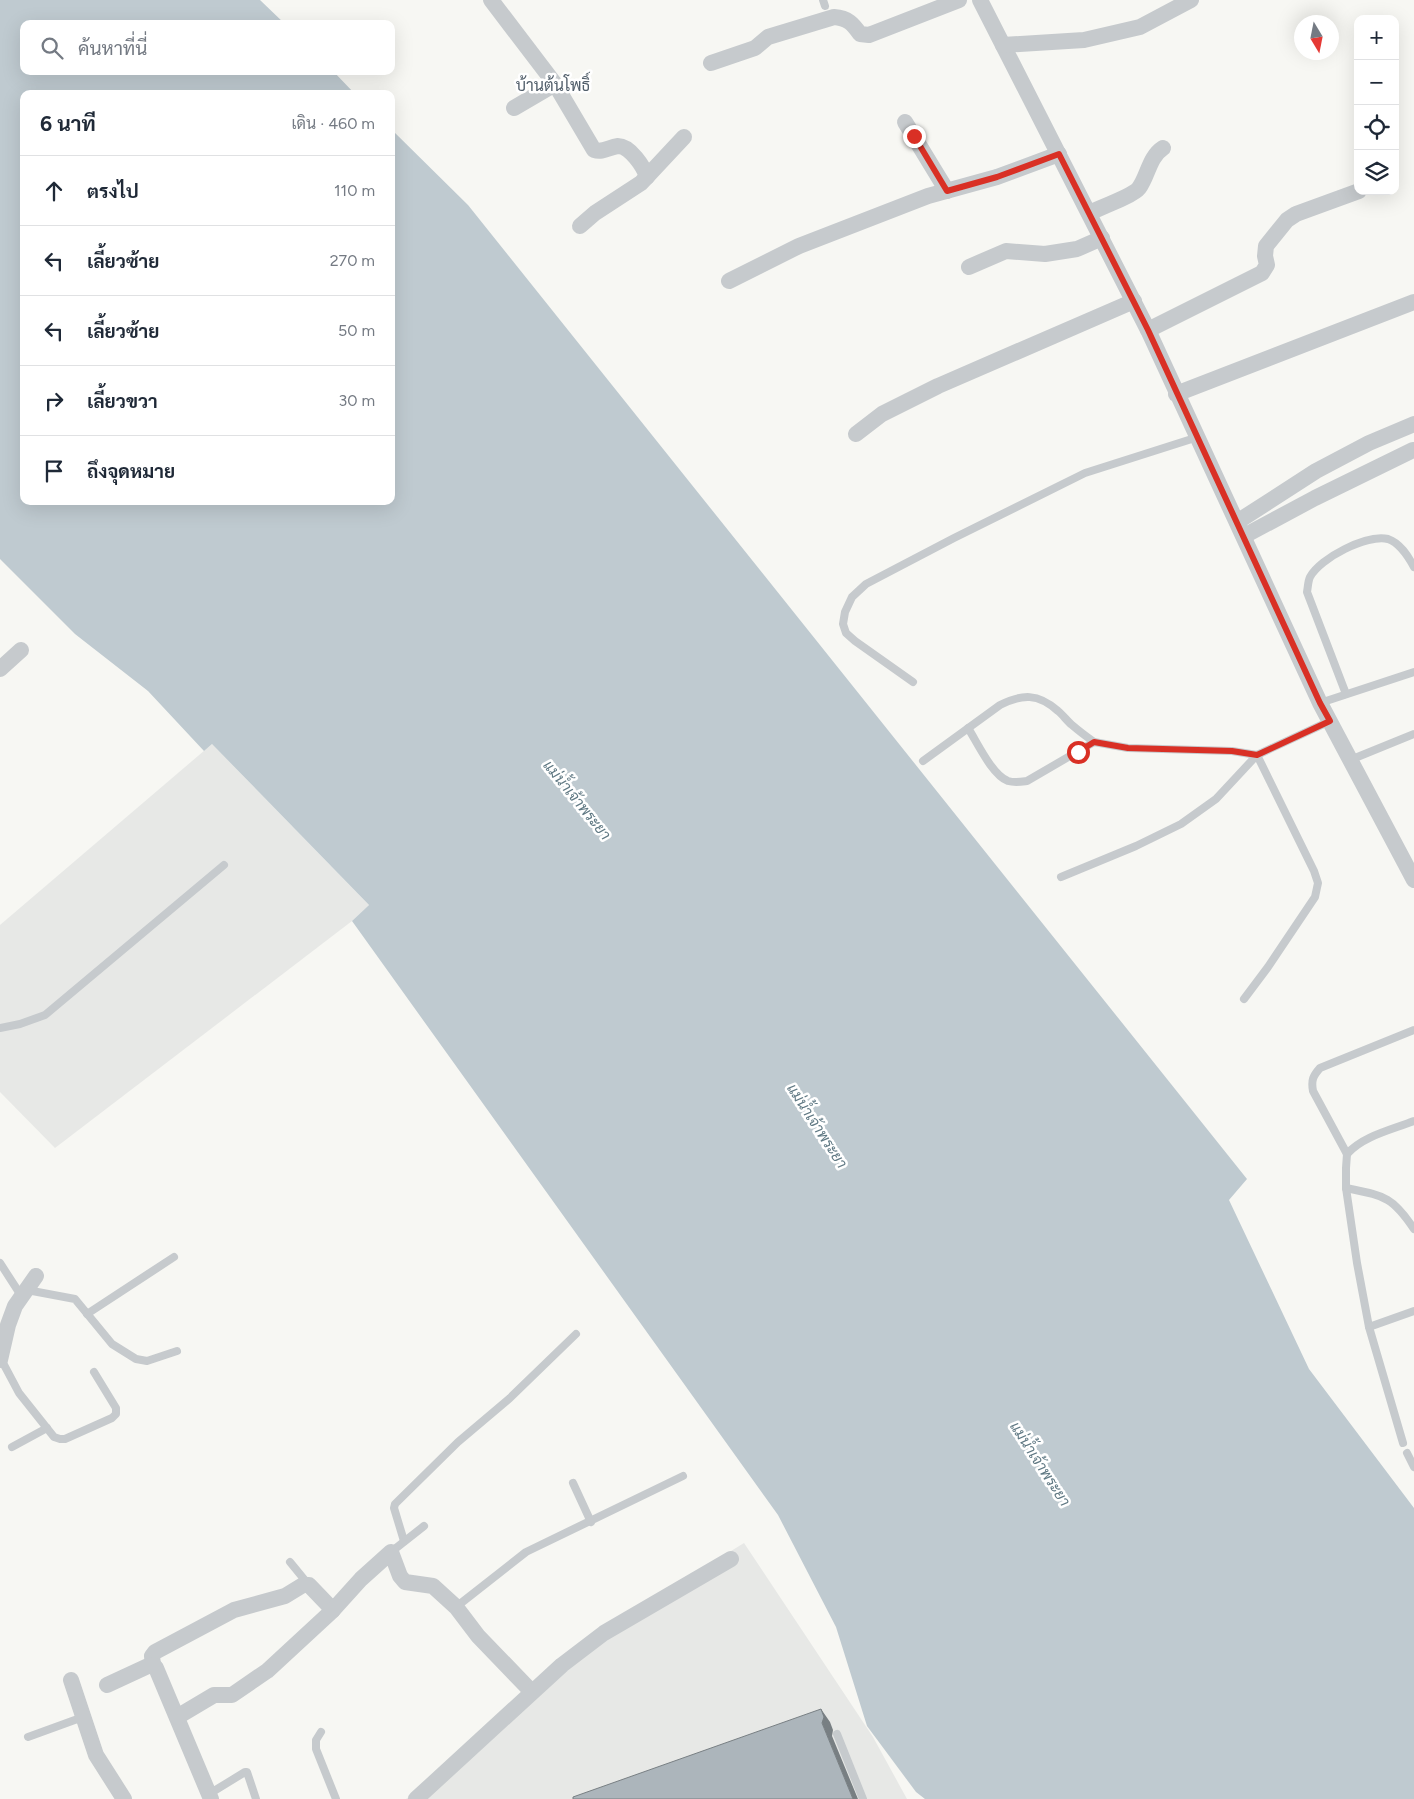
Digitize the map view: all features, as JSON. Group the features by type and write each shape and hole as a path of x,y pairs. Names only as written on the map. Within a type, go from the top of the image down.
{"street":[{"path":"491,0 555,84 594,150 600,152 616,146 625,147 634,156 647,177"},
{"path":"711,63 755,48 768,37 834,18 843,18 852,23 860,34 869,35 959,0"},
{"path":"980,0 1134,301 1320,703 1414,880"},
{"path":"1003,45 1084,40 1140,27 1191,0"},
{"path":"514,108 555,84"},
{"path":"905,122 947,191"},
{"path":"580,226 595,213 641,183 684,137"},
{"path":"1089,213 1137,190 1144,180 1153,158 1163,148"},
{"path":"729,281 799,246 928,196 997,177 1059,154"},
{"path":"1148,330 1262,273 1267,265 1265,256 1266,246 1280,228 1296,214 1354,193"},
{"path":"969,267 1006,251 1045,254 1077,249 1102,238"},
{"path":"856,434 882,414 938,386 1134,301"},
{"path":"1176,394 1414,302"},
{"path":"1240,529 1316,471 1369,443 1414,424"},
{"path":"1240,529 1314,498 1413,450"},
{"path":"0,669 21,650"},
{"path":"0,1360 8,1325 16,1306 28,1287"},
{"path":"177,1717 214,1695 228,1696 235,1693 267,1671 333,1610 361,1579 391,1552 400,1576 405,1582 433,1586 456,1607 485,1643 532,1692"},
{"path":"416,1799 562,1665 604,1633 731,1559"},
{"path":"210,1796 156,1668 153,1665 152,1656 155,1652 234,1610 284,1596 303,1585 309,1585 333,1610"},
{"path":"107,1686 153,1665"},
{"path":"71,1680 96,1755 124,1799"}],"lane":[{"path":"913,682 846,633 843,624 845,612 852,597 866,584 1085,473 1198,437"},
{"path":"1346,694 1307,592 1309,578 1318,566 1334,556 1356,544 1374,539 1387,539 1397,543 1414,567"},
{"path":"1320,703 1414,672"},
{"path":"923,761 1000,705 1014,698 1029,696 1043,700 1094,742 1128,748 1232,751 1257,755"},
{"path":"1061,877 1136,846 1181,824 1216,799 1257,755 1330,721"},
{"path":"968,728 996,773 1006,780 1017,783 1027,781 1094,742"},
{"path":"1350,760 1414,734"},
{"path":"1244,999 1306,914 1315,897 1318,883 1314,871 1257,755"},
{"path":"0,1028 20,1024 45,1015 224,865"},
{"path":"1403,1443 1369,1327 1346,1188 1347,1154 1313,1091 1311,1082 1314,1074 1320,1068 1414,1030"},
{"path":"1347,1154 1354,1146 1365,1140 1414,1121"},
{"path":"1346,1188 1375,1194 1394,1202 1414,1229"},
{"path":"87,1314 174,1257"},
{"path":"0,1263 28,1287 75,1299 112,1344 136,1359 147,1361 177,1351"},
{"path":"1369,1327 1414,1311"},
{"path":"404,1541 394,1508 395,1504 458,1442 510,1398 576,1334"},
{"path":"0,1360 19,1393 54,1437 60,1439 65,1439 112,1418 116,1414 116,1408 94,1372"},
{"path":"12,1447 47,1428"},
{"path":"1407,1453 1414,1467"},
{"path":"456,1607 526,1552 683,1476"},
{"path":"573,1483 591,1522"},
{"path":"391,1552 424,1526"},
{"path":"290,1562 309,1585"},
{"path":"28,1737 83,1717"},
{"path":"320,1732 316,1740 316,1749 336,1799"},
{"path":"837,1734 863,1799"},
{"path":"210,1796 247,1772 256,1799"}],"shaded area":[{"path":"212,744 369,905 352,921 55,1148 0,1092 0,925"},
{"path":"744,1543 873,1737 907,1799 406,1799 437,1776 577,1646"}],"water":[{"name":"แม่น้ำเจ้าพระยา","path":"0,0 260,0 281,20 20,20 20,75 337,75 351,90 20,90 20,505 395,505 395,133 468,205 1247,1179 1229,1200 1309,1369 1414,1508 1414,1799 925,1799 916,1792 867,1726 836,1627 778,1515 352,921 369,905 212,744 204,751 148,691 75,634 0,559"}],"building":[{"path":"821,1709 824,1717 822,1723 853,1799 573,1799 573,1797"}],"district":[{"name":"บ้านต้นโพธิ์","path":"553,85"}],"route":[{"path":"914,136 947,191 997,177 1059,154 1148,330 1176,394 1244,536 1267,592 1330,721 1257,755 1232,751 1128,748 1094,742 1078,752"}]}
